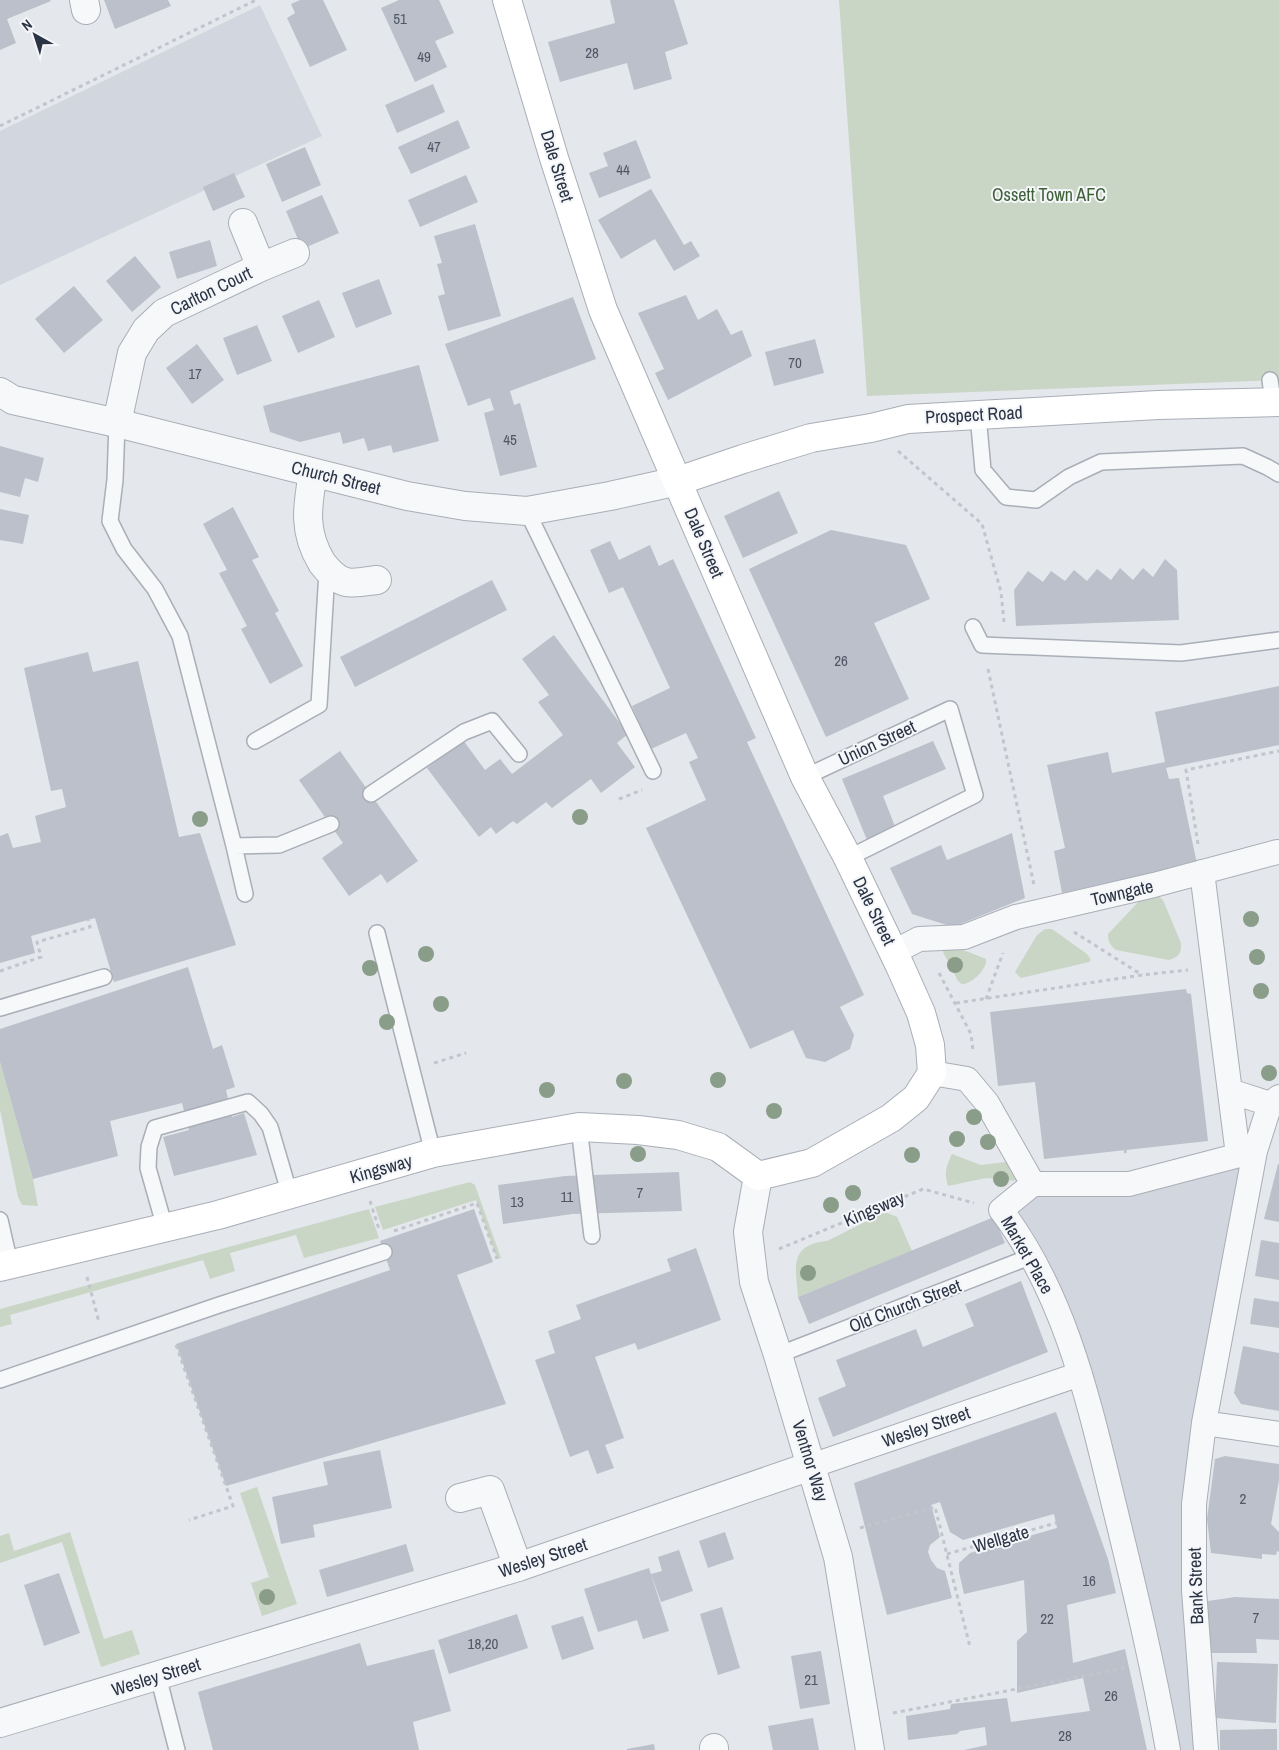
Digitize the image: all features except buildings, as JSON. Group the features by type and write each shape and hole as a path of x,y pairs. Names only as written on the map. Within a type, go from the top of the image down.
{"main road":[{"name":"Dale Street","path":"507,0 554,158 603,310 805,777 848,858 894,952 921,1013 930,1045 932,1073"},
{"name":"Prospect Road","path":"678,481 811,438 871,428 908,419 1158,405 1274,394"},
{"path":"758,1176 812,1162 891,1118 916,1098 932,1073"},
{"name":"Kingsway","path":"5,1265 165,1228 290,1195 433,1153 579,1127 638,1130 678,1135 718,1147 758,1176"}],"street":[{"name":"Carlton Court","path":"243,223 260,267"},
{"name":"Carlton Court","path":"117,423 132,353 146,330 164,313 260,267 294,253"},
{"name":"Church Street","path":"0,392 13,400 117,423 407,496 465,506 527,511 678,481"},
{"path":"314,473 308,505 308,526 314,550 327,571 346,582 377,580"},
{"name":"Towngate","path":"894,952 919,939 964,937 1016,917 1154,886 1202,872 1277,855"},
{"path":"1202,872 1230,1091 1247,1153"},
{"path":"932,1073 967,1079 987,1103 1033,1184 1129,1184 1247,1153"},
{"path":"1230,1091 1274,1100 1247,1153 1204,1423 1279,1434"},
{"name":"Ventnor Way","path":"758,1176 748,1232 754,1282 778,1355 838,1557 870,1750"},
{"name":"Market Place","path":"1033,1184 1001,1210 1019,1234 1032,1256 1063,1322 1080,1374 1105,1470 1150,1663"},
{"name":"Wesley Street","path":"0,1723 518,1567 1080,1374"},
{"name":"Bank Street","path":"1204,1423 1194,1504 1194,1590 1206,1750"},
{"path":"460,1498 490,1490 518,1567"},
{"path":"1150,1663 1168,1750"}],"lane":[{"path":"978,415 983,470 1006,497 1036,500 1069,477 1101,462 1243,456 1267,466 1279,474"},
{"path":"117,423 116,480 110,521 124,549 155,589 180,636 245,894"},
{"path":"527,511 653,771"},
{"path":"255,741 319,705 327,571"},
{"path":"973,627 982,645 1181,653 1279,640"},
{"name":"Union Street","path":"805,777 950,709 975,795 848,858"},
{"path":"371,794 464,732 492,722 519,754"},
{"path":"234,846 279,846 330,824"},
{"path":"377,933 433,1153"},
{"path":"0,1008 104,976"},
{"path":"165,1228 148,1168 149,1147 155,1128 248,1102 261,1114 270,1127 290,1195"},
{"path":"579,1127 592,1236"},
{"path":"0,1220 5,1265"},
{"path":"0,1380 384,1252"},
{"name":"Old Church Street","path":"778,1355 1032,1256"},
{"path":"158,1676 177,1750"}],"path":[{"path":"0,126 256,0"},
{"path":"1202,872 1186,770 1279,751"},
{"path":"1041,912 1142,975"},
{"path":"986,999 1016,917"},
{"path":"0,971 41,957 37,942 90,927 88,920"},
{"path":"956,1003 1142,975 1215,967"},
{"path":"412,1069 466,1053"},
{"path":"361,1175 381,1236"},
{"name":"Kingsway","path":"751,1261 923,1189 1001,1210"},
{"path":"390,1233 476,1203 496,1259"},
{"path":"79,1248 106,1345"},
{"path":"179,1354 233,1506 189,1520"},
{"path":"858,1529 935,1507 970,1647"},
{"name":"Wellgate","path":"947,1554 1056,1523"},
{"path":"885,1715 1150,1663"}],"shaded area":[{"path":"260,5 322,136 0,285 0,131"},
{"path":"1255,1151 1204,1423 1206,1750 1168,1750 1084,1388 1001,1210 1033,1184 1129,1184"}],"green space":[{"name":"Ossett Town AFC","path":"839,0 1279,0 1279,380 867,396"},
{"path":"1157,895 1163,900 1181,943 1179,954 1169,960 1116,950 1112,947 1108,934 1143,897"},
{"path":"1045,929 1052,929 1087,954 1091,960 1021,978 1015,972 1037,935"},
{"path":"948,944 986,959 982,971 975,978 962,984 958,981 942,950"},
{"path":"0,1062 33,1179 38,1206 22,1205 18,1197 0,1110"},
{"path":"952,1154 981,1165 1006,1162 1021,1168 1018,1181 986,1178 948,1186 946,1170"},
{"path":"470,1182 475,1185 501,1258 497,1259 476,1200 383,1230 375,1207"},
{"path":"369,1209 379,1238 304,1258 296,1235 230,1253 235,1271 210,1279 203,1260 10,1315 12,1324 0,1327 0,1309"},
{"path":"885,1212 897,1217 912,1251 798,1297 797,1260 800,1253 806,1247 814,1243 827,1241"},
{"path":"257,1487 297,1604 262,1616 251,1583 269,1577 240,1493"},
{"path":"70,1532 104,1639 132,1630 140,1654 101,1667 62,1542 0,1563 0,1536 9,1533 14,1551"}]}
